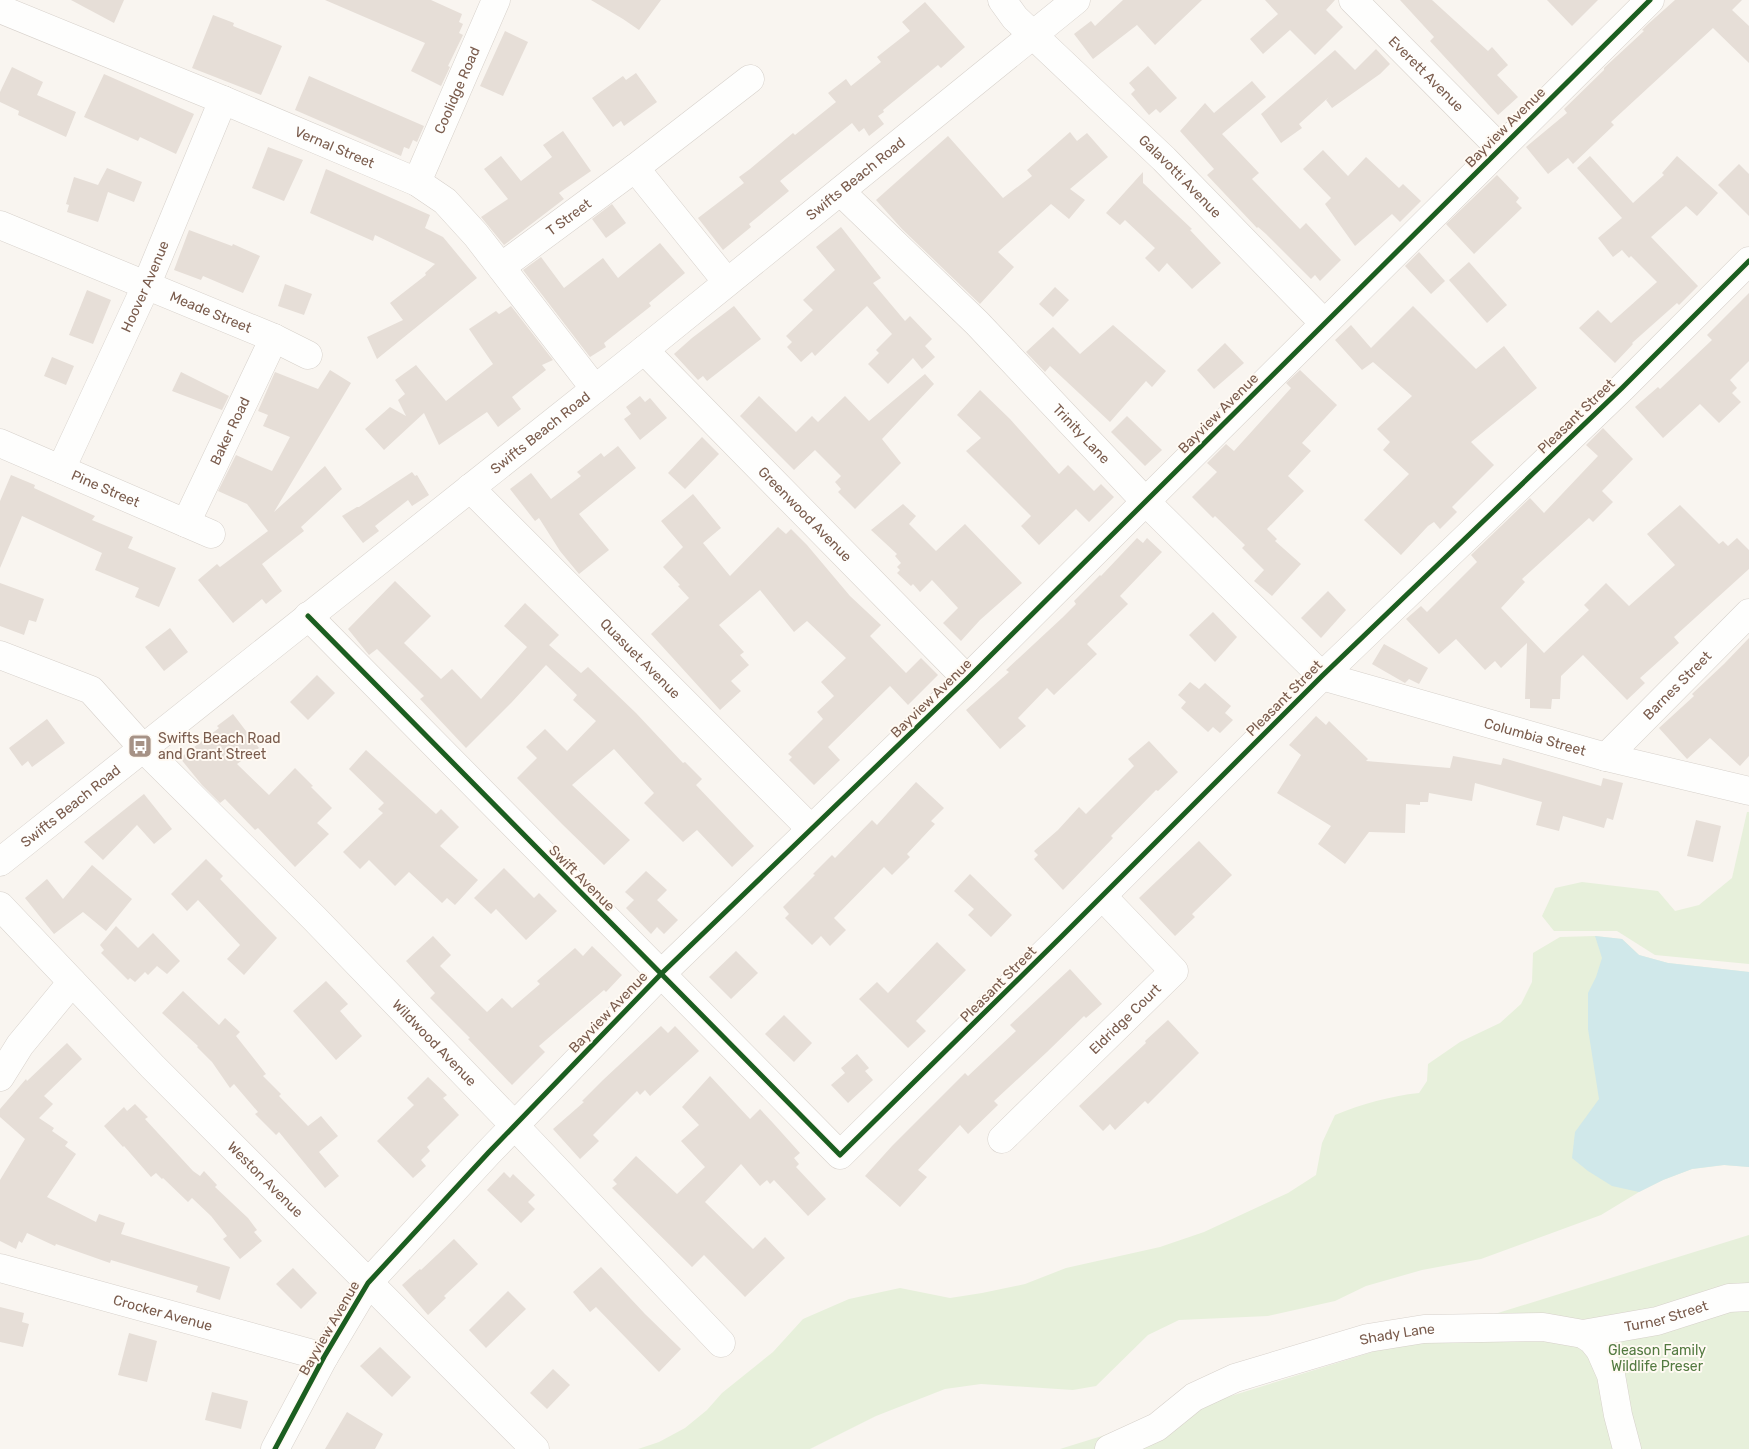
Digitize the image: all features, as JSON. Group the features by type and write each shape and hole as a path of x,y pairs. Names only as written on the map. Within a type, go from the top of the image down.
{"street":[{"name":"Galavotti Avenue","path":"1002,0 1015,18 1164,159 1324,322"},
{"name":"Swifts Beach Road","path":"0,862 644,350 1076,0"},
{"name":"Everett Avenue","path":"1353,0 1500,148"},
{"name":"Bayview Avenue","path":"275,1449 324,1358 368,1283 514,1126 661,974 967,679 1650,0"},
{"name":"Coolidge Road","path":"417,182 493,1"},
{"name":"Vernal Street","path":"0,9 417,182 446,201 476,235 595,389"},
{"name":"T Street","path":"501,267 635,168 750,79"},
{"name":"Hoover Avenue","path":"61,469 146,286 223,100"},
{"path":"635,168 727,282"},
{"name":"Trinity Lane","path":"841,192 977,323 1145,501 1322,676"},
{"name":"Meade Street","path":"0,225 274,338 308,356"},
{"name":"Pleasant Street","path":"840,1155 1322,676 1622,388 1749,261"},
{"name":"Baker Road","path":"186,523 274,338"},
{"name":"Greenwood Avenue","path":"644,350 967,679"},
{"name":"Pine Street","path":"0,443 211,534"},
{"name":"Quasuet Avenue","path":"470,488 811,829"},
{"name":"Barnes Street","path":"1606,757 1749,613"},
{"name":"Swift Avenue","path":"308,616 840,1155"},
{"name":"Wildwood Avenue","path":"0,655 90,690 143,748 314,918 721,1343"},
{"name":"Columbia Street","path":"1322,676 1606,757 1749,791"},
{"name":"Eldridge Court","path":"1002,1139 1174,971 1102,896"},
{"name":"Weston Avenue","path":"0,906 153,1067 535,1449"},
{"path":"0,1077 20,1045 72,982"},
{"name":"Crocker Avenue","path":"0,1268 324,1358"},
{"name":"Turner Street","path":"1583,1334 1657,1321 1730,1298 1749,1297"},
{"name":"Shady Lane","path":"1109,1449 1157,1427 1194,1397 1234,1378 1368,1338 1424,1329 1490,1327 1543,1327 1583,1334"},
{"path":"1583,1334 1592,1340 1600,1350 1611,1375 1618,1415 1628,1449"}],"green space":[{"path":"1747,812 1749,812 1749,964 1655,955 1617,931 1554,931 1542,916 1555,888 1582,882 1658,891 1675,911 1699,905 1732,878"},
{"path":"1595,936 1622,939 1639,955 1668,963 1749,972 1749,1167 1724,1165 1692,1169 1639,1192 1601,1215 1481,1259 1422,1270 1366,1286 1335,1301 1268,1316 1179,1320 1148,1335 1096,1386 1073,1390 981,1384 945,1389 876,1416 810,1449 638,1449 659,1442 685,1428 707,1410 722,1393 773,1352 803,1319 849,1299 900,1288 950,1298 1025,1284 1066,1268 1160,1247 1204,1232 1288,1193 1316,1175 1322,1143 1335,1115 1376,1101 1419,1093 1427,1081 1428,1064 1460,1042 1500,1023 1521,1004 1532,982 1533,953 1560,937"},
{"name":"Gleason Family Wildlife Preser","path":"1749,1235 1749,1449 1060,1449"}],"water":[{"path":"1595,936 1622,939 1639,955 1668,963 1749,972 1749,1167 1724,1165 1692,1169 1639,1192 1612,1186 1572,1158 1575,1132 1599,1099 1588,1029 1588,993 1602,958"}],"building":[{"path":"71,0 124,0 114,23"},
{"path":"325,0 431,0 462,14 459,22 463,24 459,33 463,35 441,86 411,71 425,43"},
{"path":"591,0 661,0 639,30"},
{"path":"1123,0 1202,0 1155,45 1137,25 1093,59 1074,34 1091,21 1095,26"},
{"path":"1265,0 1335,0 1326,10 1343,27 1315,55 1290,30 1263,54 1250,39 1278,14"},
{"path":"1400,0 1432,0 1488,51 1492,47 1508,65 1497,75 1518,97 1498,115 1430,41 1434,37"},
{"path":"1547,0 1598,0 1572,26"},
{"path":"1675,0 1742,0 1732,10 1749,26 1749,63 1713,28 1611,122 1614,125 1573,164 1568,158 1548,174 1526,147 1567,113 1564,109 1644,31 1642,30 1647,25"},
{"path":"925,2 965,47 941,68 938,65 883,110 884,112 878,116 884,124 869,136 864,128 859,132 852,123 780,181 789,191 749,224 751,227 723,250 698,218 744,183 739,177 793,133 795,135 836,102 828,93 846,79 851,86 881,62 877,57 910,31 902,22"},
{"path":"213,15 234,23 233,26 282,46 261,95 192,68"},
{"path":"505,31 528,42 503,96 480,86"},
{"path":"1376,49 1390,64 1380,74 1332,108 1326,100 1329,97 1299,124 1302,128 1281,143 1261,114 1335,50 1355,70"},
{"path":"1148,66 1177,98 1160,113 1156,109 1149,115 1131,94 1135,90 1129,83"},
{"path":"12,67 43,82 37,95 76,112 66,137 18,115 19,111 0,102 0,92"},
{"path":"636,73 657,102 624,126 621,121 613,127 592,98 623,76 626,80"},
{"path":"104,74 194,114 176,154 140,137 138,141 84,117"},
{"path":"309,76 424,126 417,142 413,140 409,149 404,147 401,156 295,110"},
{"path":"1252,81 1266,97 1222,134 1259,173 1252,179 1300,229 1306,223 1341,260 1320,281 1315,275 1311,279 1266,234 1257,228 1207,175 1214,169 1180,131 1205,103 1214,113"},
{"path":"563,131 591,171 559,193 564,199 504,245 481,217 508,199 484,169 501,156 521,181 552,157 543,145"},
{"path":"1070,132 1077,141 1087,133 1108,157 1070,189 1085,200 1069,219 1051,204 998,252 1014,267 980,304 902,229 876,200 948,136 1003,198 1032,176 1027,170"},
{"path":"268,147 303,160 284,201 252,188"},
{"path":"1323,150 1348,176 1366,157 1399,188 1403,184 1421,201 1400,222 1392,214 1355,246 1325,204 1331,198 1303,169"},
{"path":"1590,156 1633,203 1664,175 1662,173 1677,156 1718,193 1697,216 1686,206 1651,237 1698,286 1679,305 1677,303 1632,343 1615,363 1579,328 1598,310 1611,323 1657,282 1631,256 1629,258 1622,250 1613,257 1598,238 1622,218 1577,168"},
{"path":"1739,164 1749,174 1749,216 1718,185"},
{"path":"107,168 142,182 134,202 108,192 98,222 67,212 69,205 66,204 74,177 98,185"},
{"path":"326,169 430,215 425,228 443,237 477,278 377,359 367,337 403,320 390,303 426,275 425,273 435,264 375,235 373,241 310,213"},
{"path":"1143,172 1143,183 1192,229 1190,230 1221,263 1192,289 1167,263 1159,272 1145,258 1155,248 1125,220 1120,225 1106,213"},
{"path":"1497,175 1519,198 1516,202 1522,208 1474,254 1446,224"},
{"path":"612,204 626,223 606,238 592,219"},
{"path":"841,227 881,278 873,283 905,321 910,316 932,339 925,346 935,357 922,369 913,358 888,384 868,364 879,353 876,350 892,334 867,306 815,356 812,352 801,362 787,347 792,342 786,336 813,310 803,300 835,270 816,247"},
{"path":"189,230 232,246 233,244 260,256 243,293 203,276 201,280 174,270"},
{"path":"660,243 685,273 649,303 651,306 604,343 606,347 590,357 523,270 541,257 564,288 603,258 618,278"},
{"path":"1419,252 1445,281 1431,294 1405,266"},
{"path":"1469,262 1507,305 1487,323 1449,280"},
{"path":"285,284 312,294 304,315 278,306"},
{"path":"1055,287 1069,300 1053,317 1039,304"},
{"path":"87,290 111,300 93,344 69,335"},
{"path":"1749,293 1749,361 1730,380 1737,388 1732,393 1741,402 1719,423 1700,404 1663,438 1635,407 1658,387 1660,389 1712,340 1707,335"},
{"path":"511,306 553,360 542,365 546,370 512,397 521,409 498,427 487,412 439,445 424,413 384,450 365,429 390,407 406,416 398,400 405,394 395,380 416,365 446,401 493,364 469,329 496,311 499,314"},
{"path":"734,306 761,339 707,381 703,376 698,380 674,354"},
{"path":"1413,306 1476,369 1504,346 1537,388 1471,442 1494,465 1452,507 1457,512 1440,529 1434,522 1428,526 1401,555 1364,520 1409,474 1383,450 1390,442 1377,429 1412,396 1373,362 1362,370 1335,340 1351,325 1371,348"},
{"path":"1113,325 1166,371 1152,387 1146,381 1110,422 1050,366 1045,372 1026,352 1053,327 1080,354"},
{"path":"1225,343 1244,363 1214,389 1197,370"},
{"path":"52,357 74,366 66,385 44,376"},
{"path":"330,370 351,383 274,512 325,466 342,489 301,527 304,531 262,564 282,591 266,604 262,599 233,623 198,580 217,564 220,567 268,531 247,504 218,491 236,455 272,471 290,437 263,426 268,415 258,411 275,372 318,389"},
{"path":"1300,370 1337,405 1302,443 1311,451 1288,476 1304,491 1267,529 1277,539 1275,541 1301,564 1272,596 1254,581 1264,570 1242,548 1245,545 1192,497 1217,472 1207,463 1226,444 1234,451 1291,388 1286,383"},
{"path":"181,372 229,396 222,410 172,391"},
{"path":"925,374 934,384 882,439 901,463 855,509 838,492 841,489 835,482 841,476 815,450 794,470 740,416 759,396 796,432 812,416 818,422 845,396 869,421"},
{"path":"980,390 1010,419 1059,474 1068,465 1094,491 1101,484 1114,497 1089,522 1076,509 1039,545 1021,526 1031,516 966,451 981,438 957,415"},
{"path":"640,396 645,402 650,398 667,418 640,440 624,419 631,414 626,407"},
{"path":"1127,416 1162,450 1145,466 1111,432"},
{"path":"1603,428 1633,459 1602,491 1613,502 1593,522 1589,518 1522,579 1525,582 1501,608 1544,653 1589,610 1584,605 1606,583 1629,606 1675,565 1647,534 1680,505 1719,544 1723,541 1728,546 1737,538 1749,550 1749,569 1674,637 1679,643 1640,678 1645,683 1627,700 1583,655 1561,676 1560,699 1552,699 1551,709 1530,708 1530,699 1525,699 1527,643 1501,668 1495,661 1485,670 1456,639 1439,654 1406,619 1421,606 1427,612 1477,562 1471,555 1530,498 1544,513 1598,456 1586,445"},
{"path":"702,437 719,454 685,489 668,473"},
{"path":"618,446 636,468 579,514 609,550 579,574 560,551 539,518 535,521 510,489 531,473 551,499 581,476 577,472 601,453 604,457"},
{"path":"412,472 415,476 417,475 429,495 412,506 408,500 375,526 379,531 363,543 342,516"},
{"path":"11,475 35,485 34,488 95,516 92,520 133,537 128,548 176,568 159,607 135,597 139,588 95,570 102,553 22,516 0,568 0,501"},
{"path":"693,494 721,528 703,543 730,576 778,527 786,534 791,529 850,596 881,625 870,636 906,673 921,658 938,675 908,705 890,686 828,747 840,760 814,785 789,760 792,757 788,754 823,719 817,712 834,696 821,682 846,658 807,621 794,632 760,590 719,625 744,652 740,655 749,665 731,681 741,691 720,710 651,634 689,598 663,567 683,547 661,521"},
{"path":"903,504 916,516 909,524 936,551 965,524 1022,583 980,620 961,641 943,623 958,608 932,580 920,592 913,584 911,586 897,573 900,570 897,567 901,563 895,556 897,554 871,530"},
{"path":"1137,538 1143,543 1147,538 1162,552 1120,596 1128,604 1087,644 1097,654 1054,695 1047,688 1018,718 1026,726 1000,749 966,710 1009,672 1006,670 1076,604 1074,601"},
{"path":"395,581 431,616 404,643 441,679 452,669 481,699 527,647 504,626 525,603 559,635 549,645 581,673 588,667 636,713 683,763 685,762 702,779 696,785 754,846 732,867 697,830 683,842 644,803 654,793 614,749 572,785 630,840 604,865 517,778 537,758 526,747 545,729 567,751 596,721 573,700 577,695 546,665 466,748 420,699 424,696 377,649 369,655 348,629"},
{"path":"0,583 44,599 36,622 29,620 24,635 0,626"},
{"path":"1328,591 1346,610 1321,638 1301,618"},
{"path":"1213,612 1237,637 1215,662 1189,635"},
{"path":"170,628 188,652 164,671 145,647"},
{"path":"1749,638 1749,756 1740,766 1710,738 1687,759 1659,728 1694,696 1692,694"},
{"path":"1384,644 1428,668 1419,684 1409,679 1405,683 1372,664"},
{"path":"317,675 335,693 308,720 290,702"},
{"path":"1190,682 1199,689 1205,683 1231,706 1225,713 1233,720 1220,733 1213,727 1208,732 1181,708 1186,702 1178,695"},
{"path":"233,714 259,748 237,764 269,795 295,768 332,808 317,823 329,834 295,867 258,828 255,830 225,799 220,803 180,758 219,728 217,726"},
{"path":"1316,716 1326,725 1329,721 1368,759 1366,761 1450,768 1453,756 1501,765 1503,758 1601,786 1603,778 1623,783 1613,820 1607,818 1604,828 1563,816 1559,831 1536,825 1542,802 1475,783 1472,801 1429,793 1428,802 1420,802 1420,805 1406,804 1405,833 1369,832 1345,864 1318,844 1331,826 1277,793 1301,755 1289,745"},
{"path":"47,719 65,743 32,767 28,761 22,766 9,748"},
{"path":"1149,741 1178,772 1158,791 1156,790 1111,836 1113,838 1063,890 1034,859 1038,855 1034,851 1058,830 1079,807 1086,814 1134,766 1128,759"},
{"path":"366,750 436,814 441,809 459,827 440,846 478,880 455,905 447,898 442,903 409,872 395,886 369,860 360,869 343,852 383,813 378,809 384,803 349,769"},
{"path":"916,782 944,808 931,821 935,824 907,854 910,857 892,875 884,867 834,918 846,930 830,946 821,936 812,945 785,918 789,914 783,907 832,855 835,858 872,820 877,825"},
{"path":"144,794 172,829 154,844 137,825 103,860 84,842"},
{"path":"1696,820 1721,826 1713,862 1687,856"},
{"path":"1199,841 1232,875 1192,914 1195,917 1175,936 1139,898"},
{"path":"206,859 223,876 220,879 277,938 244,975 227,959 240,945 198,900 187,911 171,894"},
{"path":"92,865 132,899 106,931 83,912 54,934 25,898 47,879 63,899"},
{"path":"504,868 534,898 539,893 557,911 526,940 496,909 491,914 474,898"},
{"path":"646,871 667,890 657,900 678,920 664,934 657,927 651,934 626,908 634,900 625,892"},
{"path":"970,874 1012,915 991,937 968,915 974,909 954,891"},
{"path":"116,926 138,948 153,933 180,961 167,974 157,966 148,975 145,972 135,982 130,978 128,980 101,953 104,950 100,945"},
{"path":"433,936 451,955 440,966 487,1012 502,998 512,1008 540,984 537,981 575,948 583,956 592,946 622,975 606,992 604,990 539,1046 545,1052 512,1085 468,1039 470,1038 430,998 435,993 406,961"},
{"path":"937,942 966,970 916,1021 926,1031 908,1048 859,999 877,982 888,993"},
{"path":"736,951 758,973 731,999 709,977"},
{"path":"1070,969 1102,1004 1086,1018 1084,1016 994,1101 998,1105 968,1134 960,1125 918,1170 927,1177 900,1207 865,1176 892,1146 965,1073 968,1076 1016,1031 1010,1025"},
{"path":"326,981 348,1004 340,1011 362,1036 336,1060 293,1011"},
{"path":"183,991 219,1025 225,1018 240,1032 236,1036 266,1074 263,1076 308,1126 321,1116 338,1136 319,1152 339,1176 325,1188 279,1132 276,1135 255,1114 258,1112 234,1084 230,1088 198,1046 162,1013"},
{"path":"784,1015 812,1043 794,1062 765,1034"},
{"path":"1168,1020 1199,1053 1148,1104 1145,1101 1115,1130 1110,1124 1103,1131 1079,1106"},
{"path":"661,1026 668,1033 675,1026 699,1051 650,1096 645,1090 640,1095 637,1091 593,1135 599,1141 580,1159 553,1129 584,1102 582,1101 603,1080"},
{"path":"67,1043 82,1059 44,1096 53,1104 39,1118 54,1128 52,1131 68,1142 65,1146 76,1154 47,1197 96,1222 99,1214 125,1223 121,1234 230,1267 220,1300 196,1292 198,1286 111,1260 110,1263 56,1244 55,1246 27,1233 22,1243 19,1241 16,1249 0,1241 0,1180 25,1139 0,1117 0,1109 26,1079 27,1081"},
{"path":"857,1054 869,1068 865,1071 873,1080 848,1103 831,1085 845,1073 841,1068"},
{"path":"710,1076 750,1119 760,1109 800,1153 794,1158 799,1164 796,1167 826,1199 808,1216 774,1180 770,1184 767,1180 760,1186 741,1164 705,1202 753,1249 765,1237 785,1258 745,1297 704,1255 692,1267 612,1188 617,1184 613,1180 636,1156 677,1194 705,1167 681,1141 699,1125 682,1107"},
{"path":"428,1077 447,1095 443,1098 459,1115 427,1147 430,1151 421,1160 426,1166 413,1178 377,1141 414,1105 407,1098"},
{"path":"135,1104 148,1117 145,1119 193,1171 200,1176 204,1171 217,1185 215,1187 248,1218 257,1230 254,1232 262,1241 240,1259 223,1239 227,1236 211,1216 192,1198 188,1202 156,1173 151,1177 104,1126 124,1107 127,1111"},
{"path":"504,1172 510,1178 513,1174 535,1195 528,1202 535,1209 521,1223 487,1190"},
{"path":"454,1239 478,1264 444,1296 446,1298 428,1315 402,1285"},
{"path":"601,1267 681,1349 659,1372 596,1307 590,1312 573,1292"},
{"path":"293,1268 317,1293 301,1309 276,1284"},
{"path":"508,1291 526,1309 486,1348 469,1330"},
{"path":"0,1307 24,1313 22,1322 29,1324 23,1347 0,1342"},
{"path":"129,1333 157,1341 147,1382 118,1375"},
{"path":"380,1347 411,1377 392,1397 360,1366"},
{"path":"553,1369 570,1385 547,1409 530,1393"},
{"path":"212,1392 248,1401 241,1429 205,1420"},
{"path":"347,1412 383,1434 375,1449 325,1449"}],"cycle path":[{"path":"275,1449 324,1357 368,1283 489,1152 661,974 967,679 1650,0"},
{"path":"308,616 840,1155 1322,676 1622,388 1749,261"}],"place":[{"name":"Swifts Beach Road and Grant Street","path":"140,746"}]}
